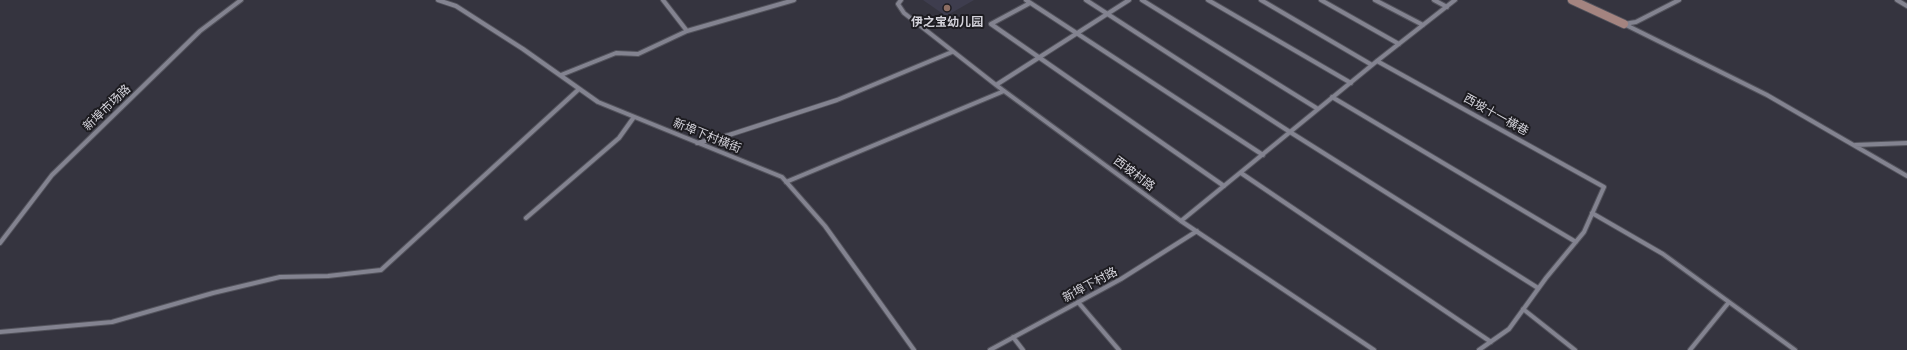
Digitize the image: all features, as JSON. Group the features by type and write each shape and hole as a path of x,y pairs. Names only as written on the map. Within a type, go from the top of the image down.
{"street":[{"name":"新埠市场路","path":"0,243 52,175 200,31 241,0"},
{"name":"新埠下村横街","path":"438,0 456,6 561,75 598,102 782,177 825,226 914,350"},
{"path":"662,0 687,31"},
{"path":"561,75 616,53 638,54 687,31 794,0"},
{"name":"西坡村路","path":"893,0 898,4 904,13 952,52 1181,221 1374,350"},
{"path":"898,4 901,0"},
{"path":"1026,0 1262,155"},
{"path":"1086,0 1290,132 1538,288"},
{"path":"996,85 1129,0"},
{"path":"1142,0 1318,109"},
{"path":"1208,0 1351,83"},
{"path":"1261,0 1372,65"},
{"path":"1321,0 1399,44"},
{"path":"1376,0 1423,25"},
{"path":"1434,0 1447,7"},
{"path":"1181,221 1378,60 1455,0"},
{"path":"1572,0 1767,95 1907,176"},
{"path":"1624,24 1636,22 1679,0"},
{"path":"1898,0 1907,6"},
{"path":"1030,3 991,24 1224,186"},
{"path":"697,143 729,135 837,100 952,52"},
{"name":"西坡十一横巷","path":"1378,60 1604,187 1592,213"},
{"path":"0,332 112,322 213,293 280,277 328,276 381,270 580,89"},
{"path":"786,182 1004,91"},
{"path":"1332,98 1576,242"},
{"path":"526,218 619,138 634,117"},
{"path":"1854,145 1907,143"},
{"path":"1240,173 1491,342"},
{"path":"1479,350 1509,329 1538,288 1584,232 1592,213 1663,254 1795,350"},
{"name":"新埠下村路","path":"990,350 1163,256 1197,232"},
{"path":"1078,302 1119,350"},
{"path":"1690,350 1729,302"},
{"path":"1523,309 1575,350"},
{"path":"1013,338 1023,350"}],"shaded area":[{"name":"伊之宝幼儿园","path":"923,0 974,0 946,16"}],"place":[{"name":"伊之宝幼儿园","path":"947,8"}]}
